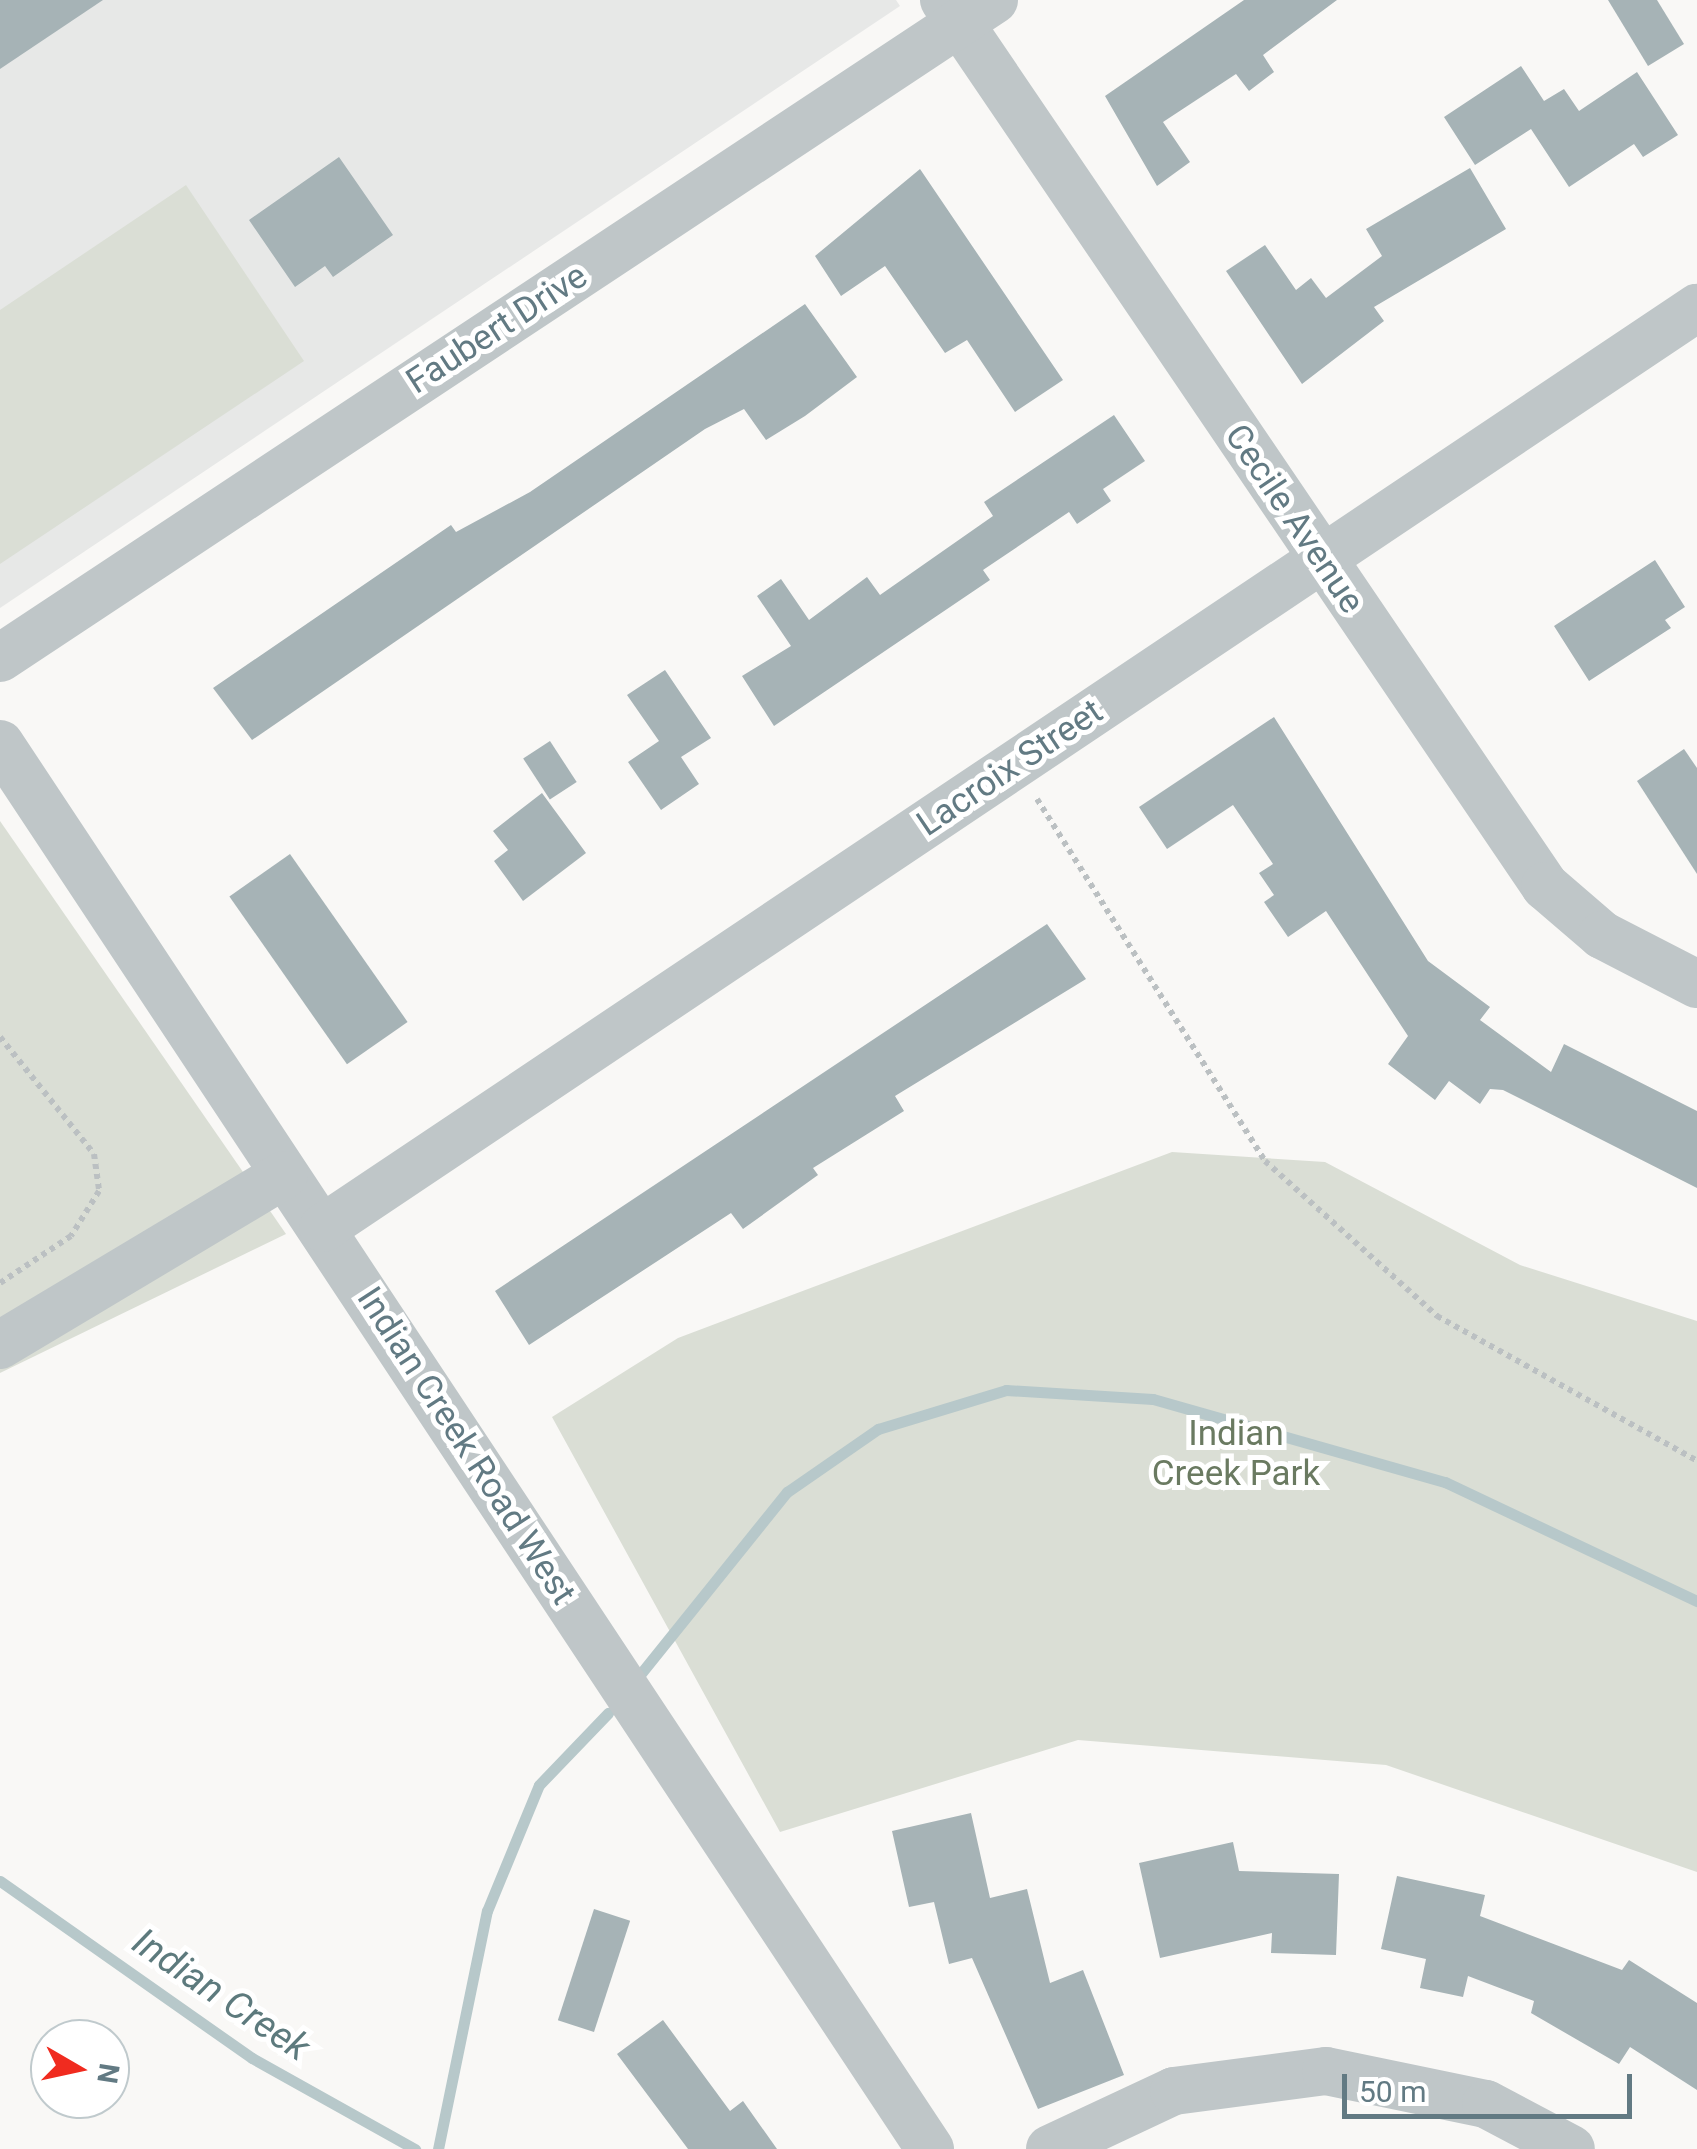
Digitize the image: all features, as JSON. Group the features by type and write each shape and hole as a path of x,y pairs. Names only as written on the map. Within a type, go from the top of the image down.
{"street":[{"name":"Cecile Avenue","path":"966,8 1322,559 1544,886 1602,935 1697,984"},
{"name":"Faubert Drive","path":"0,658 966,8"},
{"name":"Lacroix Street","path":"323,1228 1697,308"},
{"name":"Indian Creek Road West","path":"0,744 930,2149"},
{"path":"0,1344 284,1175"},
{"path":"1050,2149 1174,2092 1326,2071 1486,2104 1570,2149"}],"path":[{"path":"1015,764 1265,1161 1437,1316 1697,1461"},
{"path":"0,1037 94,1154 98,1192 71,1236 0,1283"}],"shaded area":[{"path":"0,0 896,0 900,6 0,608"}],"green space":[{"path":"186,185 304,361 0,564 0,310"},
{"path":"0,821 286,1234 0,1373"},
{"name":"Indian Creek Park","path":"1172,1152 1325,1162 1520,1265 1697,1321 1697,1872 1386,1765 1078,1740 780,1832 552,1417 678,1338"}],"building":[{"path":"0,0 103,0 0,69"},
{"path":"1244,0 1337,0 1263,55 1274,72 1249,91 1236,74 1163,122 1190,162 1157,186 1105,96"},
{"path":"1608,0 1657,0 1684,44 1648,66"},
{"path":"1521,66 1544,101 1564,89 1579,111 1637,72 1678,135 1643,157 1634,144 1569,187 1531,129 1475,165 1444,117"},
{"path":"339,157 393,235 333,277 325,266 295,287 249,220"},
{"path":"1470,168 1506,229 1374,307 1384,321 1302,384 1226,271 1265,245 1296,290 1311,278 1326,298 1382,256 1366,229"},
{"path":"920,169 1063,380 1015,412 967,340 945,353 885,266 841,296 815,256"},
{"path":"805,304 857,377 805,416 766,440 744,409 705,429 252,740 213,688 451,525 456,532 530,492"},
{"path":"1114,415 1145,461 1103,489 1111,501 1077,524 1069,512 983,570 990,580 774,726 742,676 791,646 757,596 781,579 809,620 867,577 880,595 993,516 984,502"},
{"path":"1655,560 1685,607 1665,620 1671,628 1589,681 1554,626"},
{"path":"665,670 711,738 681,757 699,784 661,810 628,762 659,741 627,695"},
{"path":"1274,717 1428,961 1490,1007 1480,1020 1551,1072 1564,1044 1697,1111 1697,1188 1503,1090 1490,1089 1480,1104 1449,1081 1435,1100 1388,1064 1408,1036 1326,911 1288,937 1264,902 1274,895 1259,873 1273,864 1233,805 1167,849 1139,807"},
{"path":"550,741 577,782 550,800 523,758"},
{"path":"1684,749 1697,768 1697,874 1637,781"},
{"path":"542,793 586,853 523,901 494,861 508,850 493,831"},
{"path":"290,854 408,1022 347,1064 229,896"},
{"path":"1047,924 1086,979 895,1096 904,1111 813,1168 818,1175 743,1229 731,1213 529,1345 495,1291"},
{"path":"971,1813 990,1898 1027,1889 1050,1983 1083,1970 1124,2075 1038,2109 972,1958 949,1964 934,1902 909,1907 892,1831"},
{"path":"1233,1842 1239,1871 1339,1874 1336,1955 1271,1953 1272,1933 1160,1958 1139,1863"},
{"path":"1397,1876 1485,1895 1480,1916 1622,1970 1629,1960 1697,2003 1697,2090 1630,2047 1619,2064 1531,2013 1534,2001 1468,1976 1463,1997 1420,1988 1426,1959 1381,1949"},
{"path":"594,1909 630,1921 594,2032 558,2020"},
{"path":"663,2020 730,2111 743,2101 777,2149 688,2149 617,2054"}],"waterway":[{"path":"634,1682 787,1492 878,1429 1006,1390 1153,1399 1445,1482 1697,1601"},
{"path":"438,2149 487,1911 539,1785 608,1713"},
{"name":"Indian Creek","path":"0,1881 252,2058 415,2149"}]}
